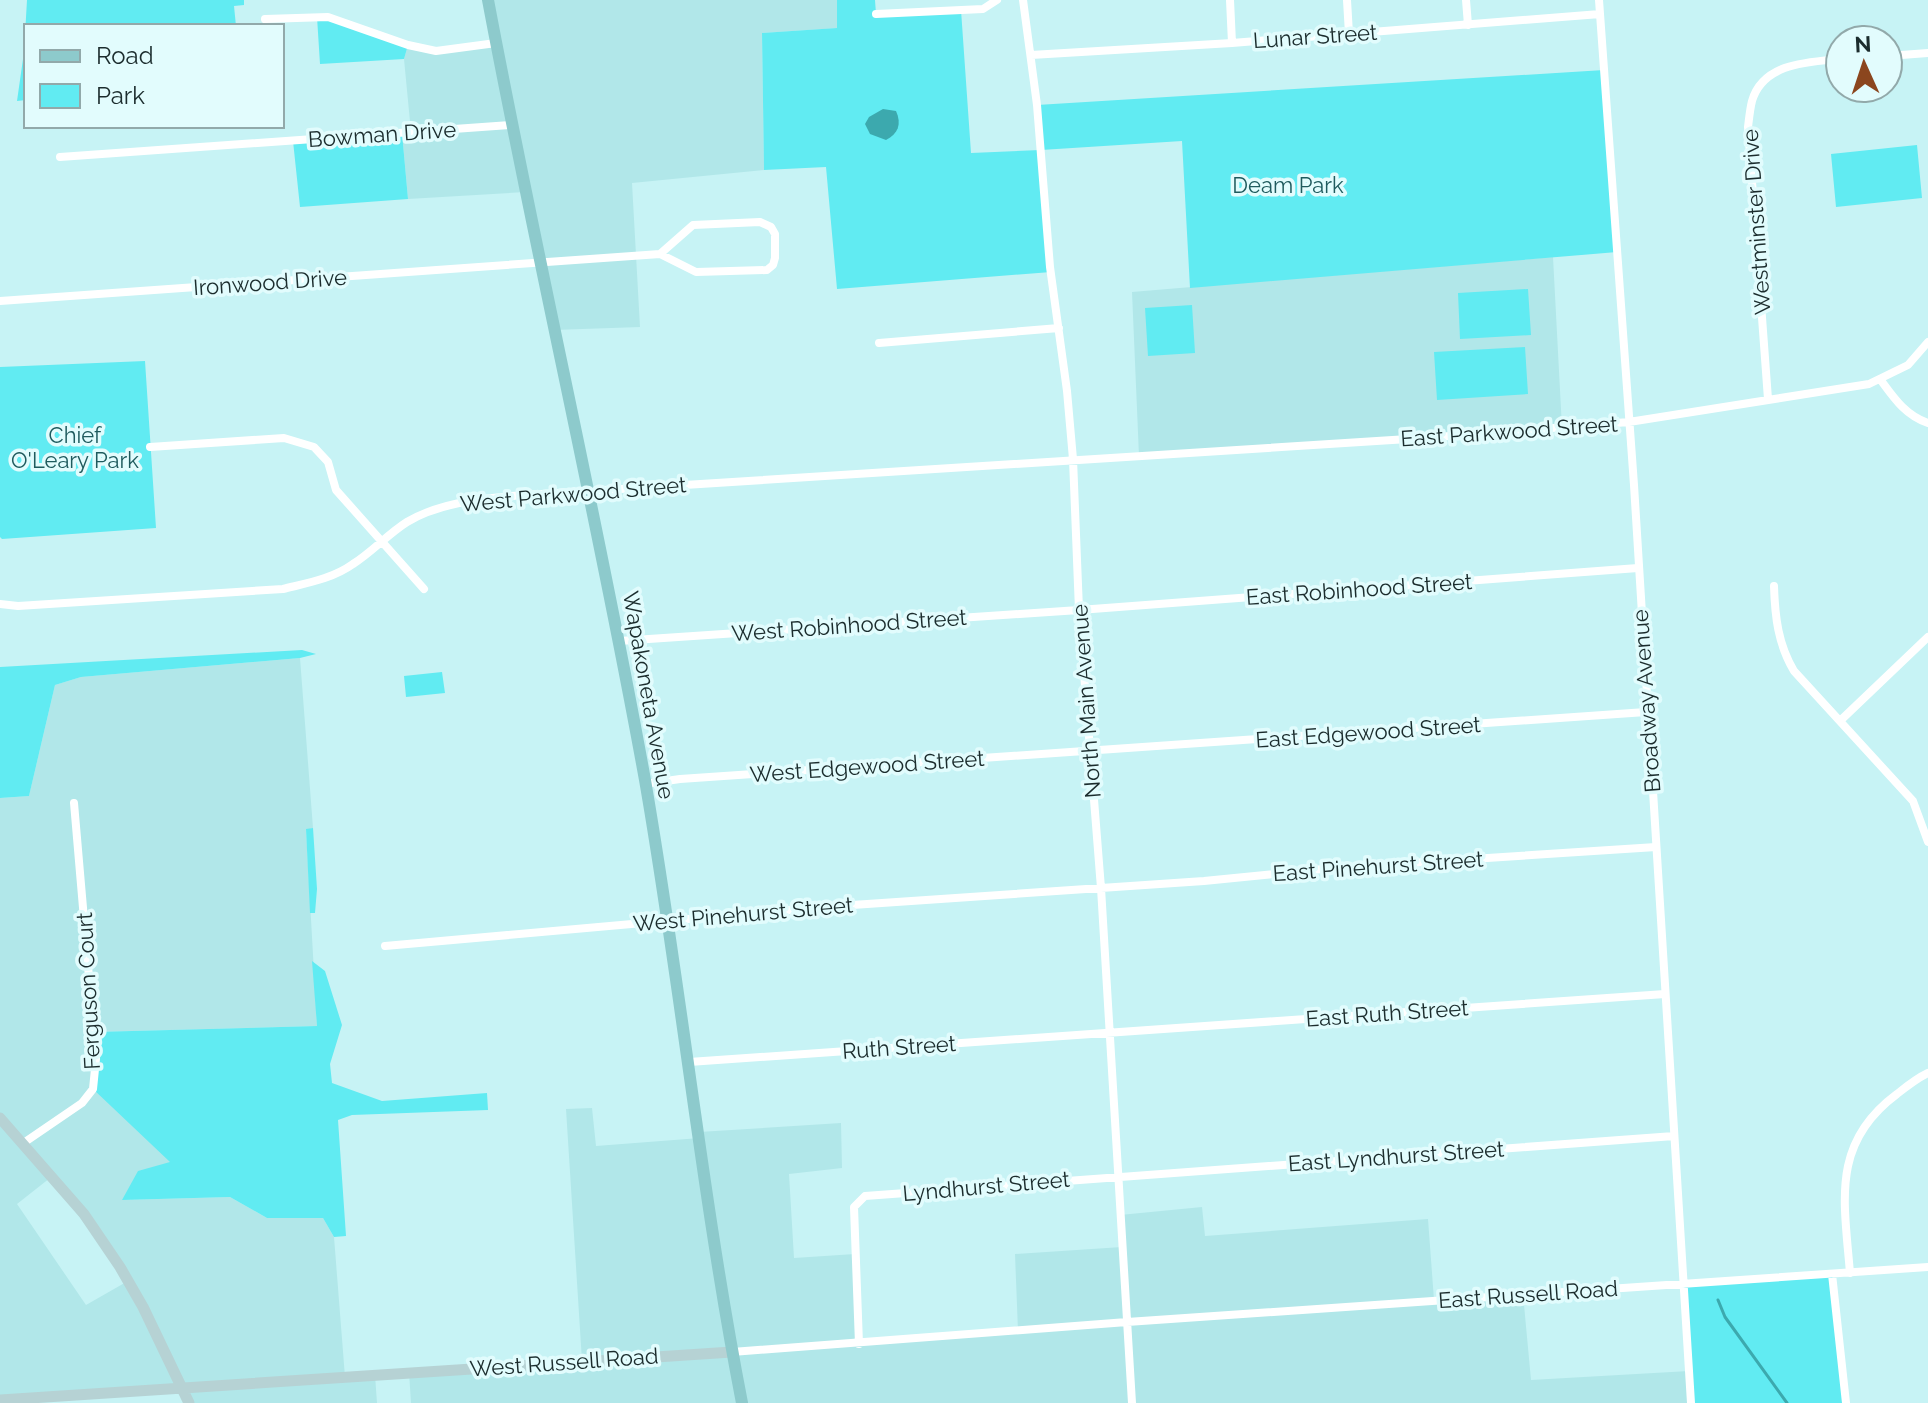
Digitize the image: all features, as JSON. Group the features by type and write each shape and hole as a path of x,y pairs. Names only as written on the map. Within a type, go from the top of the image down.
{"main road":[{"name":"Wapakoneta Avenue","path":"488,0 511,125 589,491 645,784 742,1403"},
{"path":"0,1118 84,1214 120,1267 189,1403"},
{"name":"West Russell Road","path":"0,1400 732,1352"}],"street":[{"path":"876,14 983,9 997,0"},
{"name":"North Main Avenue","path":"1023,0 1055,267 1073,459 1079,610 1101,888 1132,1403"},
{"path":"1230,0 1232,43"},
{"path":"1347,0 1349,34"},
{"path":"1466,0 1468,25"},
{"name":"Broadway Avenue","path":"1599,0 1691,1403"},
{"name":"Lunar Street","path":"1031,55 1232,43 1600,14"},
{"path":"265,19 328,17 408,45 436,51 496,43"},
{"path":"1904,55 1928,53"},
{"name":"Westminster Drive","path":"1768,399 1748,127 1752,101 1767,78 1793,64 1824,61"},
{"name":"Bowman Drive","path":"60,157 511,125"},
{"path":"760,222 771,227 775,234 775,258 767,270 696,272 660,254 693,225 760,222"},
{"name":"Ironwood Drive","path":"0,301 660,254"},
{"path":"879,343 1059,328"},
{"name":"East Parkwood Street","path":"1073,459 1629,422 1869,384 1908,365 1928,342"},
{"path":"1880,379 1899,405 1915,419 1928,423"},
{"path":"150,447 284,438 314,447 328,462 336,490 424,589"},
{"name":"West Parkwood Street","path":"0,604 18,606 283,589 325,579 351,566 407,522 443,506 589,491 1073,459"},
{"name":"East Robinhood Street","path":"1079,610 1638,568"},
{"path":"1774,586 1776,622 1784,654 1794,671 1913,801 1928,842"},
{"name":"West Robinhood Street","path":"619,641 1079,610"},
{"path":"1841,720 1928,637"},
{"name":"East Edgewood Street","path":"1089,751 1646,712"},
{"name":"West Edgewood Street","path":"645,784 1089,751"},
{"name":"Ferguson Court","path":"22,1144 82,1103 93,1089 96,1059 74,803"},
{"name":"East Pinehurst Street","path":"1101,888 1333,868 1656,847"},
{"name":"West Pinehurst Street","path":"385,946 667,920 1101,888"},
{"name":"East Ruth Street","path":"1109,1031 1665,994"},
{"name":"Ruth Street","path":"689,1062 1109,1031"},
{"path":"1850,1273 1844,1198 1846,1170 1854,1144 1877,1109 1928,1073"},
{"name":"East Lyndhurst Street","path":"1117,1175 1674,1136"},
{"name":"Lyndhurst Street","path":"859,1344 854,1207 865,1196 1117,1175"},
{"name":"East Russell Road","path":"1127,1322 1928,1267"},
{"path":"1832,1274 1846,1403"},
{"name":"West Russell Road","path":"732,1352 1127,1322"}],"shaded area":[{"path":"488,0 837,0 838,28 762,33 764,170 632,183 640,327 554,330 525,192 408,199 402,133 411,132 404,59 408,45 436,51 496,43"},
{"path":"883,109 896,111 899,120 896,132 886,140 870,134 865,124 869,117"},
{"path":"1553,257 1562,428 1139,456 1132,292"},
{"path":"300,658 313,828 306,830 317,1026 94,1032 171,1162 123,1200 230,1197 267,1218 323,1218 334,1237 345,1377 375,1375 377,1403 189,1403 182,1388 0,1400 0,798 29,796 55,685 81,677","holes":["50,1178 128,1281 86,1305 17,1204"]},
{"path":"592,1108 596,1146 700,1138 699,1132 841,1123 842,1168 789,1174 794,1258 855,1254 858,1343 1018,1331 1015,1254 1122,1247 1120,1215 1202,1207 1205,1236 1428,1219 1434,1300 1523,1294 1531,1380 1689,1371 1691,1403 411,1403 409,1372 582,1361 566,1109"}],"green space":[{"path":"27,0 244,0 244,5 234,6 236,24 26,24"},
{"name":"Deam Park","path":"837,0 875,0 876,14 961,10 971,153 1040,150 1037,105 1604,70 1617,252 1190,288 1182,141 1041,150 1051,272 837,289 826,167 764,170 762,33 837,28"},
{"path":"317,17 408,45 404,59 320,64"},
{"path":"24,52 24,100 17,101"},
{"path":"402,133 408,199 300,207 293,141"},
{"path":"1917,145 1922,198 1836,207 1831,154"},
{"path":"1528,289 1531,335 1460,339 1458,293"},
{"path":"1192,305 1195,353 1148,356 1145,308"},
{"path":"1525,347 1528,394 1437,400 1434,352"},
{"name":"Chief O'Leary Park","path":"145,361 156,528 2,539 0,367"},
{"path":"302,650 316,654 300,658 81,677 55,685 29,796 0,798 0,667"},
{"path":"442,672 445,693 406,697 404,676"},
{"path":"313,828 317,889 315,913 310,913 306,829"},
{"path":"312,961 325,971 342,1025 330,1064 332,1083 382,1101 487,1093 488,1110 352,1115 338,1120 346,1236 334,1237 323,1218 267,1218 230,1197 122,1200 138,1171 170,1162 93,1089 94,1032 317,1026"},
{"path":"1832,1274 1846,1403 1691,1403 1684,1283"}],"waterway":[{"path":"1718,1300 1725,1317 1787,1403"}]}
